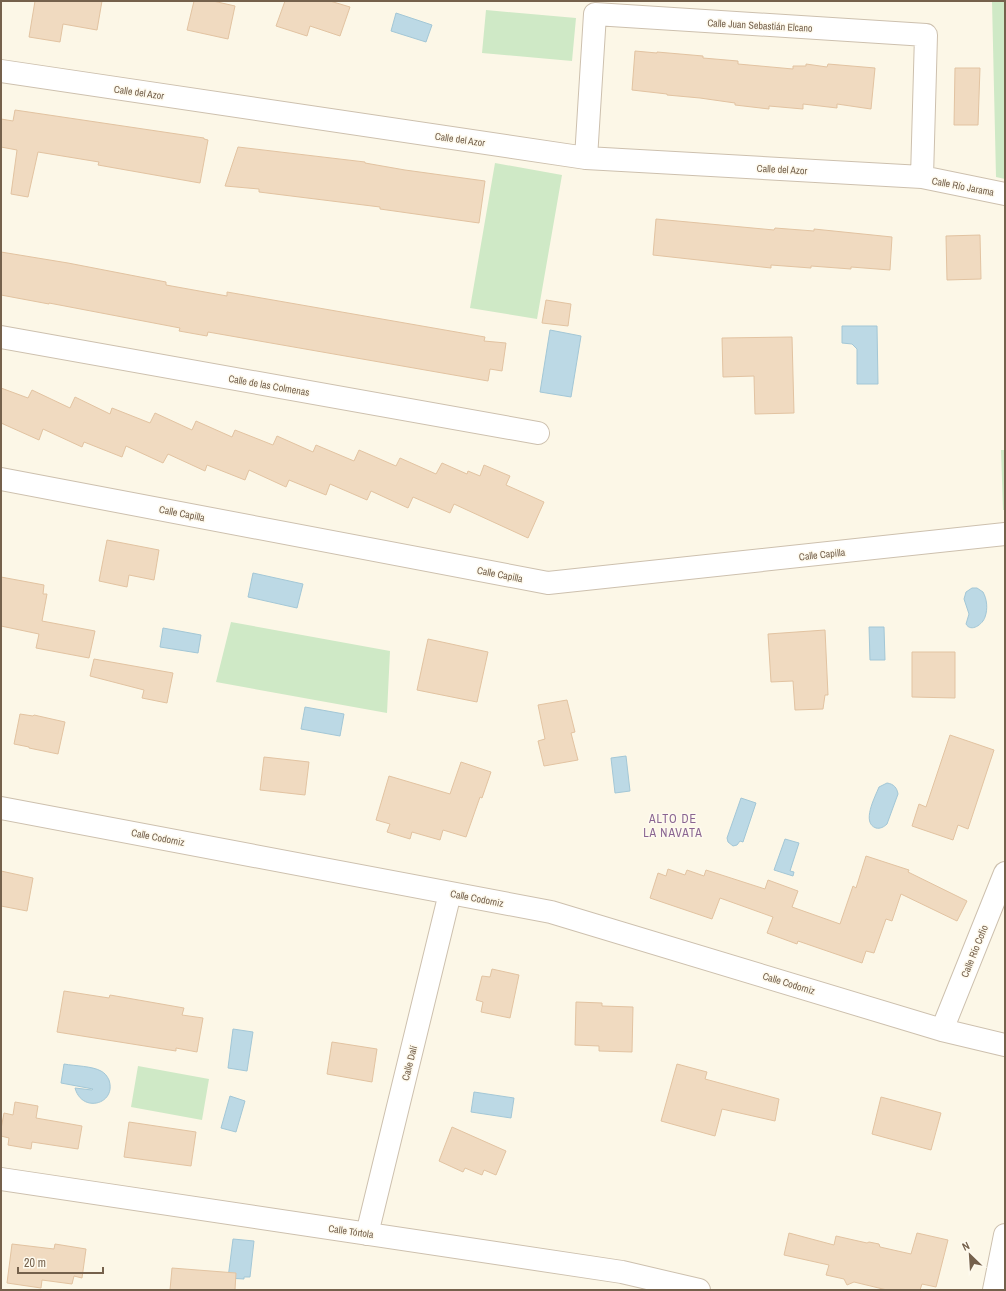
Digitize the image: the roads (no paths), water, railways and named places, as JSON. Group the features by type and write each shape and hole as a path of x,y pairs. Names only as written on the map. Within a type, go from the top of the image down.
{"street":[{"name":"Calle Juan Sebastián Elcano","path":"586,158 595,14 926,35 922,177"},
{"name":"Calle del Azor","path":"1,71 586,158 922,177"},
{"name":"Calle Río Jarama","path":"922,177 1005,194"},
{"name":"Calle de las Colmenas","path":"1,337 538,433"},
{"name":"Calle Capilla","path":"1,479 548,583 1005,534"},
{"name":"Calle Codorniz","path":"1,808 551,912 942,1030 1005,1045"},
{"name":"Calle Río Cofio","path":"942,1030 1005,872"},
{"name":"Calle Dalí","path":"367,1234 450,893"},
{"name":"Calle Tórtola","path":"1,1179 622,1272 699,1290"},
{"path":"994,1290 1005,1235"}],"water":[{"path":"396,13 432,25 426,42 391,31"},
{"path":"842,326 877,326 878,384 857,384 857,349 852,344 842,343"},
{"path":"550,330 581,336 571,397 540,392"},
{"path":"253,573 303,584 297,608 248,597"},
{"path":"972,588 977,588 983,592 987,604 984,620 974,628 968,627 966,624 969,614 964,599 966,592"},
{"path":"869,627 884,627 885,660 870,660"},
{"path":"163,628 201,635 198,653 160,647"},
{"path":"305,707 344,714 340,736 301,729"},
{"path":"626,756 630,791 615,793 611,758"},
{"path":"887,783 892,784 895,787 898,794 887,824 882,828 876,828 870,821 870,809 879,787"},
{"path":"741,798 756,803 743,842 740,841 737,845 733,846 728,842 727,838"},
{"path":"785,839 799,843 790,871 794,872 793,876 774,870"},
{"path":"233,1029 253,1032 247,1071 228,1068"},
{"path":"64,1064 88,1067 102,1072 109,1080 110,1088 108,1095 104,1100 98,1103 84,1101 79,1096 75,1088 93,1089 61,1083"},
{"path":"474,1092 514,1098 511,1118 471,1112"},
{"path":"230,1096 245,1101 236,1132 221,1128"},
{"path":"233,1239 254,1241 250,1277 244,1277 244,1279 228,1278"}],"district":[{"name":"ALTO DE LA NAVATA","path":"673,826"}]}
